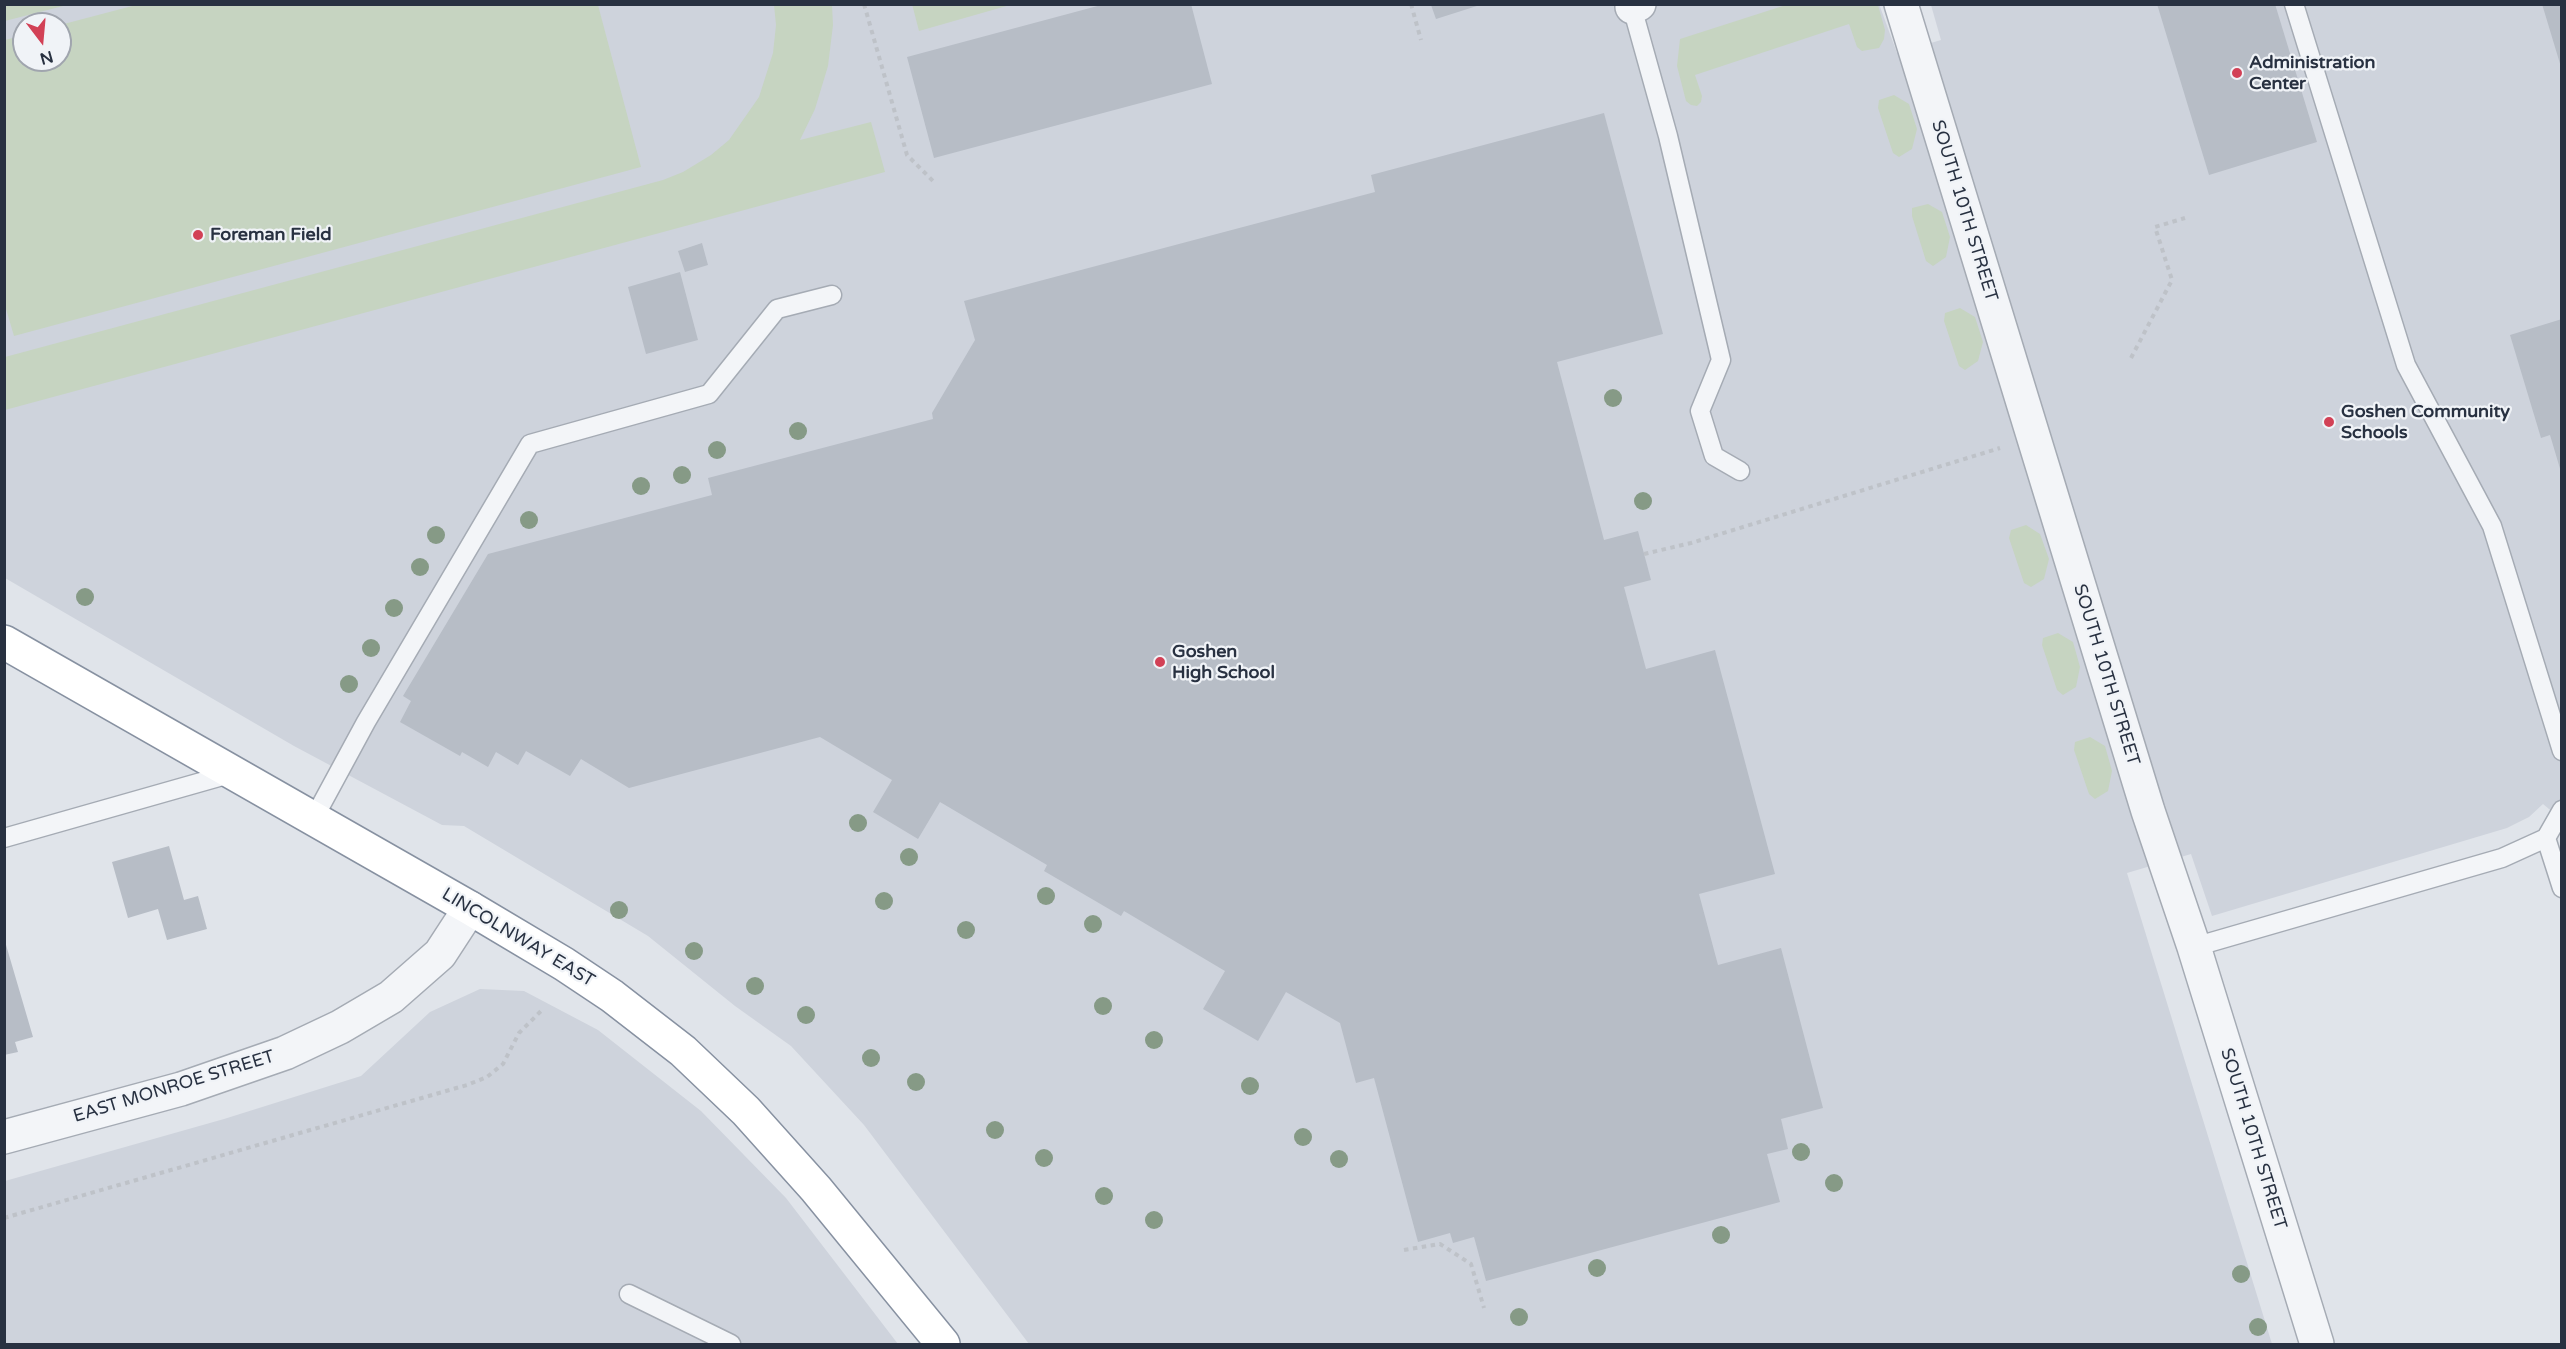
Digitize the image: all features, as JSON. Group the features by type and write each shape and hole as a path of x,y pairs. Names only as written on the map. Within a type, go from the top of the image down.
{"highway":[{"name":"LINCOLNWAY EAST","path":"4,642 236,772 470,908 564,964 612,996 682,1051 746,1111 816,1190 942,1344"}],"street":[{"name":"SOUTH 10TH STREET","path":"1901,4 2148,811 2194,947 2317,1344"},
{"name":"EAST MONROE STREET","path":"4,1137 181,1089 285,1053 340,1027 391,997 440,954 470,908"}],"lane":[{"path":"2294,4 2406,365 2492,526 2562,751"},
{"path":"1636,6 1721,360 1700,411 1714,456 1740,471"},
{"path":"314,818 366,722 531,444 709,394 777,309 832,296"},
{"path":"4,838 236,772"},
{"path":"2194,947 2502,858 2546,838 2562,810"},
{"path":"2546,838 2562,888"},
{"path":"630,1294 730,1344"}],"path":[{"path":"864,4 907,155 933,181"},
{"path":"1411,4 1421,40"},
{"path":"2131,358 2172,280 2155,227 2185,218"},
{"path":"1644,554 1691,543 2033,437"},
{"path":"4,1218 467,1085 487,1077 503,1064 519,1033 542,1010"},
{"path":"1404,1250 1440,1244 1471,1264 1484,1308"}],"shaded area":[{"name":"Goshen High School","path":"1879,4 1897,53 1941,40 1931,5 2561,5 2561,819 2543,804 2529,817 2507,828 2212,916 2191,854 2127,873 2272,1344 1029,1344 864,1125 791,1046 735,1006 648,936 464,826 442,825 294,746 5,578 5,5"},
{"path":"480,989 524,991 598,1030 701,1111 786,1198 898,1344 5,1344 5,1181 224,1119 361,1076 430,1012"}],"green space":[{"path":"5,4 67,4 40,12 12,12 12,19 5,21"},
{"path":"912,4 1010,4 1010,5 919,31"},
{"path":"1789,4 1878,5 1885,30 1884,39 1879,48 1862,51 1857,47 1849,24 1695,75 1702,96 1701,102 1697,106 1686,101 1677,66 1680,39"},
{"name":"Foreman Field","path":"136,5 598,5 641,167 14,336 4,302 5,40 12,38 12,72 72,72 72,22"},
{"path":"774,5 832,5 833,25 828,66 815,109 800,140 871,122 885,172 5,410 5,357 663,180 683,172 711,155 729,140 759,97 773,53 776,25"},
{"path":"1894,95 1909,104 1917,129 1912,149 1899,157 1893,153 1878,108 1879,100"},
{"path":"1928,204 1942,212 1950,237 1946,257 1933,266 1926,261 1912,216 1912,208"},
{"path":"1960,308 1975,317 1983,342 1978,361 1965,370 1959,366 1944,321 1945,313"},
{"path":"2026,525 2040,534 2049,559 2044,579 2031,587 2024,583 2009,538 2011,530"},
{"path":"2058,633 2073,642 2080,667 2076,687 2063,695 2057,690 2042,645 2043,638"},
{"path":"2090,737 2105,746 2112,771 2108,791 2095,799 2089,794 2074,750 2075,742"}],"building":[{"path":"1105,4 1191,4 1212,84 934,158 907,57"},
{"name":"Administration Center","path":"2157,4 2275,4 2317,142 2209,175"},
{"path":"2542,4 2562,4 2562,67 2561,67"},
{"path":"1431,5 1480,5 1436,19"},
{"path":"1604,113 1663,334 1557,362 1604,540 1638,531 1651,580 1624,587 1646,669 1715,650 1775,874 1699,894 1718,965 1781,948 1823,1108 1781,1119 1788,1149 1767,1154 1780,1202 1486,1281 1474,1237 1453,1243 1450,1233 1418,1242 1374,1078 1356,1083 1340,1023 1286,992 1258,1041 1203,1009 1225,971 1124,911 1121,916 1044,871 1047,865 940,802 918,839 873,812 892,780 820,737 629,788 581,759 570,776 526,751 518,765 496,752 488,767 462,752 460,756 400,722 411,701 403,696 488,554 712,495 708,478 933,419 932,413 975,340 964,301 1375,192 1371,175"},
{"path":"702,243 708,265 685,272 678,251"},
{"path":"680,272 698,340 646,354 628,287"},
{"path":"2562,319 2561,472 2550,435 2541,438 2510,335"},
{"path":"169,846 184,900 198,896 207,929 167,940 158,909 128,918 112,862"},
{"path":"4,938 33,1037 15,1042 18,1052 4,1055"}],"place":[{"name":"Administration Center","path":"2237,73"},
{"name":"Foreman Field","path":"198,235"},
{"name":"Goshen Community Schools","path":"2329,422"},
{"name":"Goshen High School","path":"1160,662"}]}
